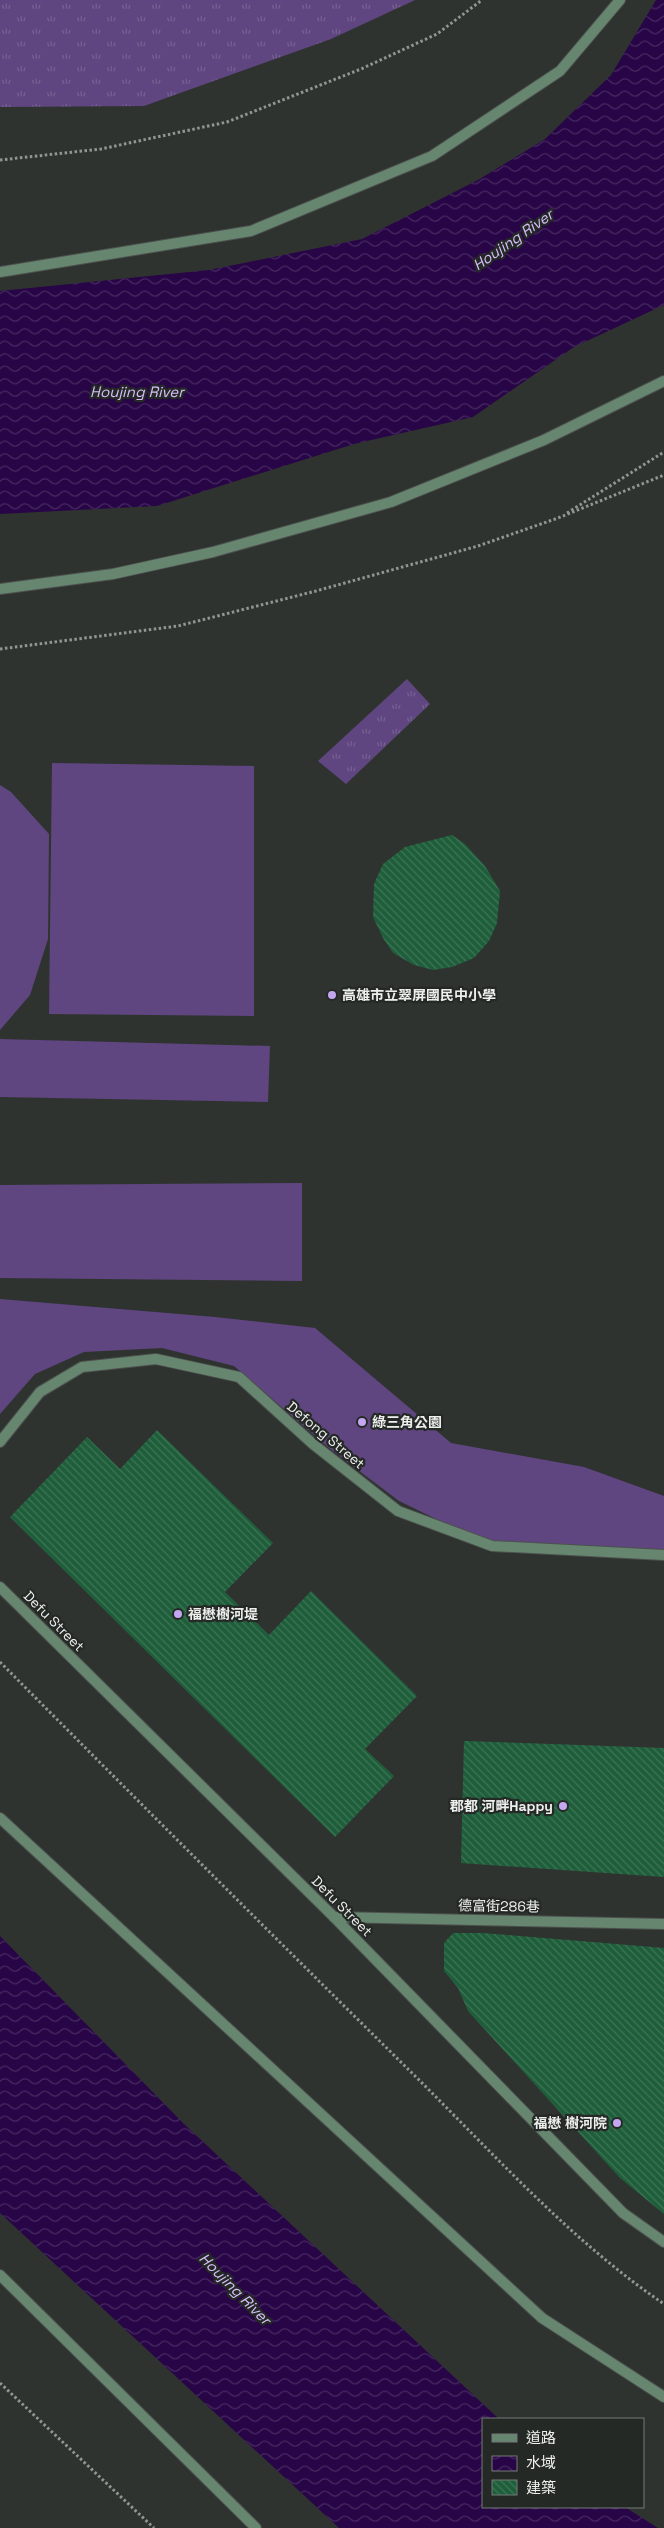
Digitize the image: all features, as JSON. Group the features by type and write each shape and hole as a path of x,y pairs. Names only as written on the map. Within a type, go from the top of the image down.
{"street":[{"path":"0,272 251,231 432,156 560,71 620,0"},
{"path":"0,589 113,574 213,552 391,502 544,440 664,381"},
{"name":"Defong Street","path":"0,1442 40,1392 82,1367 156,1359 239,1377 313,1444 398,1511 492,1546 664,1555"},
{"name":"Defu Street","path":"0,1587 334,1917 623,2212 664,2242"},
{"path":"0,1818 542,2318 664,2397"},
{"name":"德富街286巷","path":"334,1917 664,1924"},
{"path":"0,2275 256,2528"}],"path":[{"path":"0,160 101,149 227,122 361,69 428,38 482,0"},
{"path":"558,518 664,452"},
{"path":"0,649 178,626 316,591 468,549 558,518 664,475"},
{"path":"0,1662 221,1886 542,2202 627,2279 664,2304"},
{"path":"0,2383 154,2528"}],"green space":[{"path":"0,0 415,0 331,39 144,106 0,107"},
{"path":"407,679 430,704 346,784 318,761"},
{"path":"52,763 254,766 254,1016 49,1014"},
{"path":"0,785 11,792 49,834 48,939 30,995 0,1030"},
{"path":"0,1039 270,1046 268,1102 0,1097"},
{"path":"302,1183 302,1281 0,1278 0,1185"},
{"name":"綠三角公園","path":"0,1299 215,1317 315,1328 451,1443 584,1467 664,1496 664,1552 492,1546 399,1501 329,1448 234,1366 162,1348 84,1352 35,1374 0,1414"}],"water":[{"name":"Houjing River","path":"656,0 664,0 664,305 574,347 473,417 354,444 157,506 0,514 0,291 209,270 362,239 478,180 545,139 611,75"},
{"name":"Houjing River","path":"0,1936 183,2123 498,2418 482,2418 482,2508 627,2508 658,2528 339,2528 0,2213"}],"building":[{"path":"452,835 465,844 485,866 500,891 497,923 489,941 474,958 452,967 433,970 414,965 393,953 373,917 374,884 383,864 405,847"},
{"name":"福懋樹河堤","path":"157,1430 273,1543 225,1592 269,1635 311,1591 417,1696 365,1749 394,1776 335,1837 10,1517 87,1437 120,1469"},
{"name":"郡都 河畔Happy","path":"464,1741 664,1748 664,1877 461,1863"},
{"name":"福懋 樹河院","path":"453,1933 483,1933 664,1948 664,2214 620,2178 468,2011 458,1988 444,1971 444,1943"}],"place":[{"name":"高雄市立翠屏國民中小學","path":"332,995"},
{"name":"綠三角公園","path":"362,1422"},
{"name":"福懋樹河堤","path":"178,1614"},
{"name":"郡都 河畔Happy","path":"563,1806"},
{"name":"福懋 樹河院","path":"617,2123"}]}
